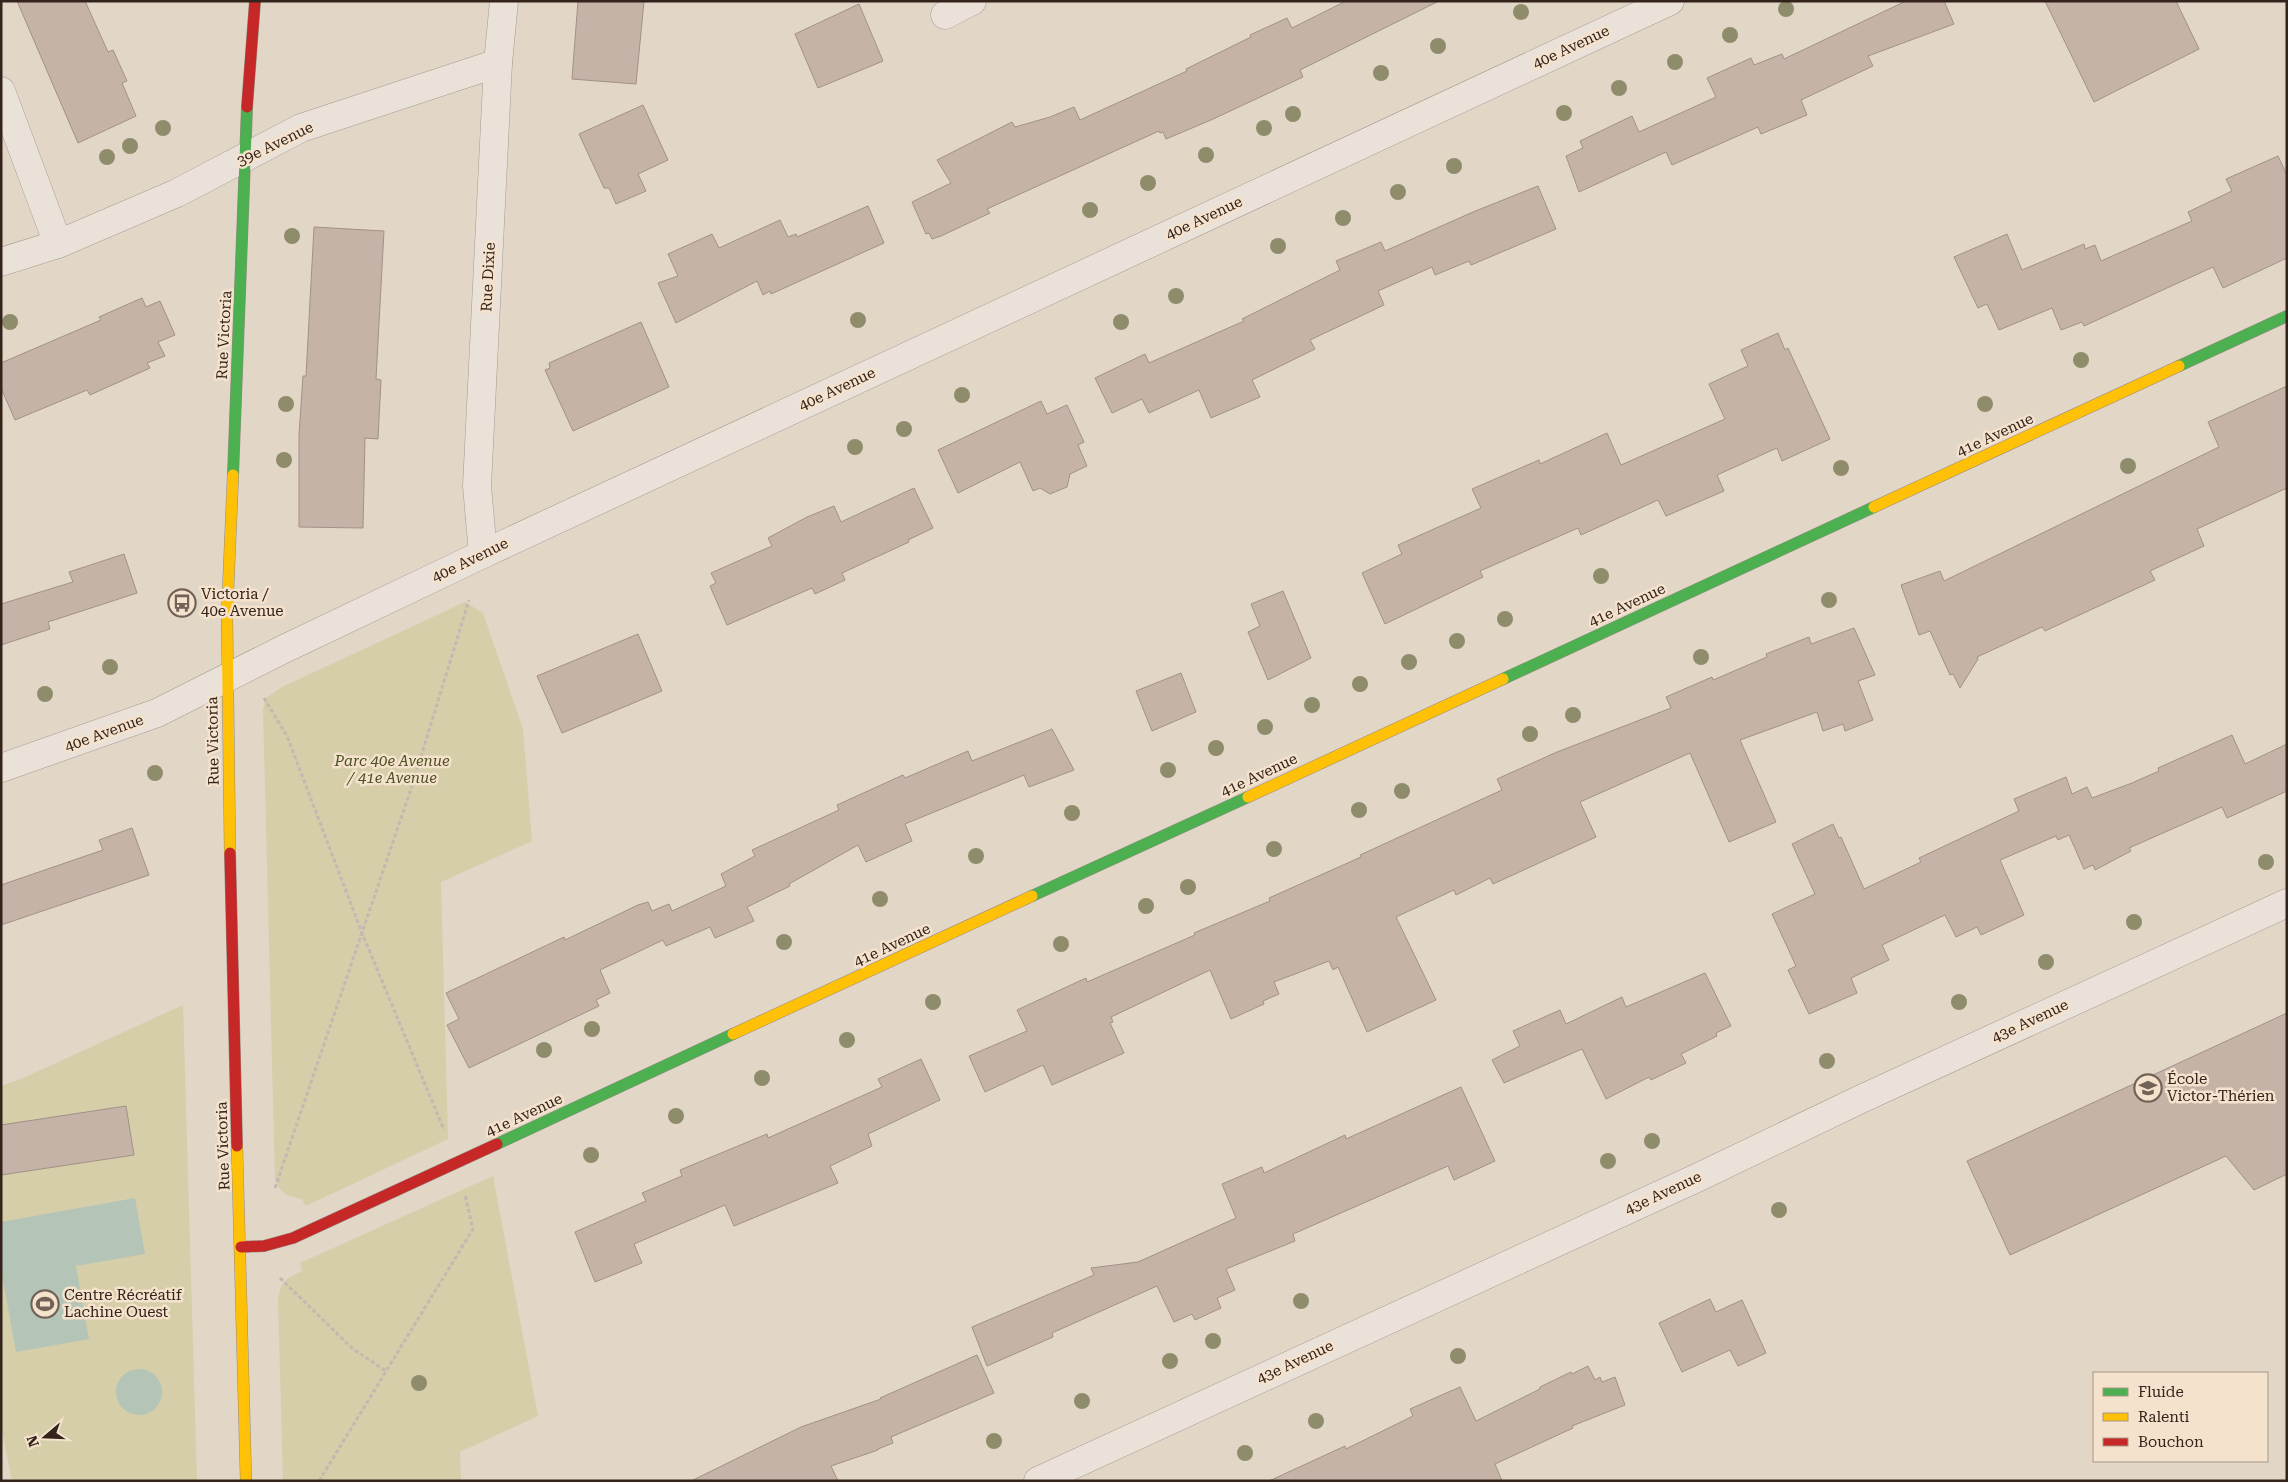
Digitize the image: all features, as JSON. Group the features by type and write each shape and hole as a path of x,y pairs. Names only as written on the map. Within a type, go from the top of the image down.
{"street":[{"name":"Rue Victoria","path":"246,1481 227,678 228,597 244,215 244,159 247,93 255,1"},
{"name":"Rue Dixie","path":"483,554 477,486 498,63 504,1"},
{"path":"945,15 972,1"},
{"name":"40e Avenue","path":"1,768 157,713 284,649 483,554 1670,1"},
{"name":"39e Avenue","path":"1,262 58,244 177,193 301,128 498,63"},
{"path":"1,91 58,244"},
{"name":"41e Avenue","path":"241,1246 264,1246 293,1238 2287,316"},
{"name":"43e Avenue","path":"1038,1481 1701,1176 1859,1100 2287,903"}],"path":[{"path":"275,1188 411,789 483,554"},
{"path":"263,698 286,736 362,933 458,1162"},
{"path":"319,1481 472,1229"},
{"path":"280,1278 353,1349 386,1371"}],"green space":[{"name":"Parc 40e Avenue / 41e Avenue","path":"465,602 483,613 523,729 532,841 441,882 448,1139 306,1206 302,1199 292,1197 282,1191 275,1179 263,709 266,698 282,687"},
{"path":"183,1005 197,1481 12,1481 1,1425 1,1086 21,1079"},
{"path":"493,1176 538,1416 460,1452 461,1481 283,1481 278,1299 285,1281 302,1271 300,1263"}],"shaded area":[{"name":"Centre Récréatif Lachine Ouest","path":"135,1198 145,1254 76,1266 89,1339 16,1352 1,1269 1,1222"},
{"path":"139,1369 152,1373 158,1379 162,1392 158,1405 152,1411 139,1415 126,1411 120,1405 116,1392 120,1379 126,1373"}],"building":[{"path":"17,1 85,1 108,52 113,50 127,81 122,83 136,116 78,143"},
{"path":"578,1 644,1 636,84 572,79"},
{"path":"1346,1 1439,1 1300,70 1303,77 1211,120 1166,139 1163,132 1160,133 1159,131 987,209 990,213 941,236 932,239 929,233 926,234 912,202 951,183 937,160 1012,122 1015,127 1050,117 1074,107 1080,120 1187,71 1186,69 1251,37 1250,35 1287,18 1292,28"},
{"path":"1906,1 1944,1 1954,24 1868,56 1873,66 1801,100 1807,115 1761,134 1758,127 1672,165 1666,152 1579,192 1566,156 1583,148 1580,141 1632,116 1639,132 1716,97 1707,78 1751,58 1754,65 1782,54 1784,59"},
{"path":"2045,1 2176,1 2199,49 2094,102"},
{"path":"859,4 883,61 818,88 795,34"},
{"path":"643,105 668,160 638,174 646,191 616,204 609,188 604,188 579,134"},
{"path":"2278,156 2287,175 2287,258 2223,288 2213,267 2084,326 2082,322 2061,330 2052,308 1999,330 1987,304 1978,308 1954,257 2007,234 2022,270 2084,244 2085,249 2095,245 2101,261 2192,221 2188,212 2232,191 2226,179"},
{"path":"1538,186 1556,229 1471,265 1469,261 1435,275 1432,267 1378,291 1384,305 1310,340 1315,349 1252,380 1260,397 1211,418 1199,390 1149,413 1142,399 1112,413 1095,378 1145,354 1149,363 1244,321 1242,319 1340,270 1336,261 1381,242 1385,251"},
{"path":"868,206 884,243 771,294 770,291 763,295 757,281 676,323 658,283 678,276 668,254 712,234 719,248 780,220 788,237 796,234 797,237"},
{"path":"314,227 384,231 376,379 381,380 378,439 365,438 363,528 299,527 299,435 303,376 306,376"},
{"path":"142,298 146,307 160,301 175,335 158,342 165,356 147,363 150,368 90,395 87,390 15,420 1,388 1,363 101,320 99,317"},
{"path":"641,322 669,387 573,431 545,370 550,368 549,363"},
{"path":"1778,333 1785,350 1788,348 1830,439 1782,461 1777,448 1717,475 1724,491 1666,516 1658,500 1581,535 1578,528 1480,571 1483,577 1385,624 1362,573 1402,554 1398,545 1481,508 1472,489 1539,460 1540,464 1607,433 1621,465 1725,419 1709,384 1748,366 1741,350"},
{"path":"2287,386 2287,488 2197,529 2204,546 2150,571 2155,580 2045,631 2042,627 1977,657 1978,659 1960,688 1953,674 1950,675 1930,631 1919,635 1901,585 1940,571 1944,581 2219,447 2208,422"},
{"path":"1041,401 1047,414 1067,405 1084,442 1078,445 1087,466 1070,474 1067,487 1050,494 1040,488 1033,491 1020,462 958,493 938,450"},
{"path":"914,488 933,528 908,540 909,542 842,573 845,580 815,594 812,588 727,625 710,586 716,583 711,573 772,546 768,538 807,517 834,506 841,522"},
{"path":"124,554 137,593 48,622 50,629 1,645 1,604 73,582 69,572"},
{"path":"1283,591 1311,658 1268,680 1248,632 1260,626 1251,604"},
{"path":"1854,628 1875,675 1858,681 1873,720 1845,731 1843,724 1823,731 1817,712 1740,740 1776,822 1729,842 1690,753 1580,802 1596,837 1493,884 1490,878 1456,895 1454,890 1396,917 1436,1000 1367,1032 1338,967 1333,970 1329,961 1274,982 1279,994 1263,1001 1264,1004 1231,1019 1210,970 1111,1017 1113,1022 1110,1023 1124,1053 1052,1085 1043,1065 985,1092 969,1056 1027,1031 1017,1010 1086,978 1087,982 1270,901 1269,898 1502,790 1497,779 1557,752 1671,708 1666,697 1712,677 1713,680 1767,657 1766,654 1809,637 1811,644"},
{"path":"638,634 662,691 562,733 537,676"},
{"path":"1181,673 1196,712 1152,731 1136,691"},
{"path":"1052,729 1074,770 1029,787 1024,775 905,824 912,841 866,862 858,845 789,884 790,886 747,907 754,921 715,938 710,927 666,946 663,940 600,970 610,993 596,1000 599,1006 469,1068 447,1025 459,1019 446,993 564,937 565,940 638,905 648,902 652,911 669,904 672,911 726,886 721,874 755,856 752,850 839,810 837,805 903,775 905,778 968,751 972,761"},
{"path":"2232,735 2245,764 2287,744 2287,791 2227,818 2222,807 2129,848 2131,851 2095,870 2093,865 2084,869 2069,835 2058,840 2056,836 2000,860 2024,915 1981,935 1977,927 1956,937 1945,915 1882,945 1889,960 1851,978 1857,993 1809,1014 1788,970 1796,966 1772,914 1815,894 1792,844 1833,824 1839,838 1841,837 1864,889 1921,862 1919,858 2019,811 2014,799 2066,777 2072,794 2087,787 2092,798 2159,771 2158,768"},
{"path":"132,828 149,875 1,925 1,885 103,850 99,840"},
{"path":"1705,973 1731,1026 1716,1033 1717,1036 1681,1054 1686,1063 1651,1080 1649,1077 1606,1099 1582,1049 1504,1083 1492,1060 1520,1046 1513,1031 1560,1010 1566,1024 1622,997 1626,1007"},
{"path":"2287,1013 2287,1174 2254,1190 2226,1156 2010,1255 1967,1161"},
{"path":"921,1059 940,1100 868,1134 872,1146 830,1166 838,1183 734,1226 725,1205 634,1244 642,1263 595,1282 575,1232 646,1201 642,1193 682,1176 680,1170 767,1134 768,1138 882,1087 878,1079"},
{"path":"1461,1087 1495,1161 1454,1180 1448,1166 1293,1234 1295,1241 1226,1269 1235,1290 1217,1298 1221,1308 1195,1320 1192,1314 1174,1322 1157,1286 1052,1333 1053,1337 987,1366 972,1327 1094,1275 1091,1268 1138,1262 1236,1218 1222,1184 1262,1167 1264,1173 1345,1135 1346,1139"},
{"path":"126,1106 134,1155 1,1175 1,1125"},
{"path":"1710,1299 1716,1312 1742,1300 1766,1353 1738,1366 1730,1350 1682,1372 1659,1323"},
{"path":"977,1355 994,1393 891,1437 893,1443 878,1450 831,1466 838,1481 691,1481 801,1427 881,1399"},
{"path":"1588,1366 1595,1380 1600,1377 1602,1382 1615,1377 1625,1405 1572,1426 1573,1428 1495,1464 1502,1481 1269,1481 1345,1446 1346,1449 1413,1416 1410,1409 1460,1387 1476,1421 1540,1389 1540,1387"}],"traffic: fast":[{"path":"233,475 247,107"},
{"path":"2179,366 2287,316"},
{"path":"1503,679 1874,507"},
{"path":"1032,896 1248,797"},
{"path":"497,1144 733,1034"}],"traffic: slow":[{"path":"1874,507 2179,366"},
{"path":"230,853 227,615 233,475"},
{"path":"1248,797 1503,679"},
{"path":"733,1034 1032,896"},
{"path":"237,1146 246,1481"}],"traffic: jam":[{"path":"247,107 255,1"},
{"path":"230,853 237,1146"},
{"path":"241,1247 264,1246 293,1238 497,1144"}],"place":[{"name":"Victoria / 40e Avenue","path":"182,603"},
{"name":"École Victor-Thérien","path":"2148,1088"},
{"name":"Centre Récréatif Lachine Ouest","path":"45,1304"}]}
